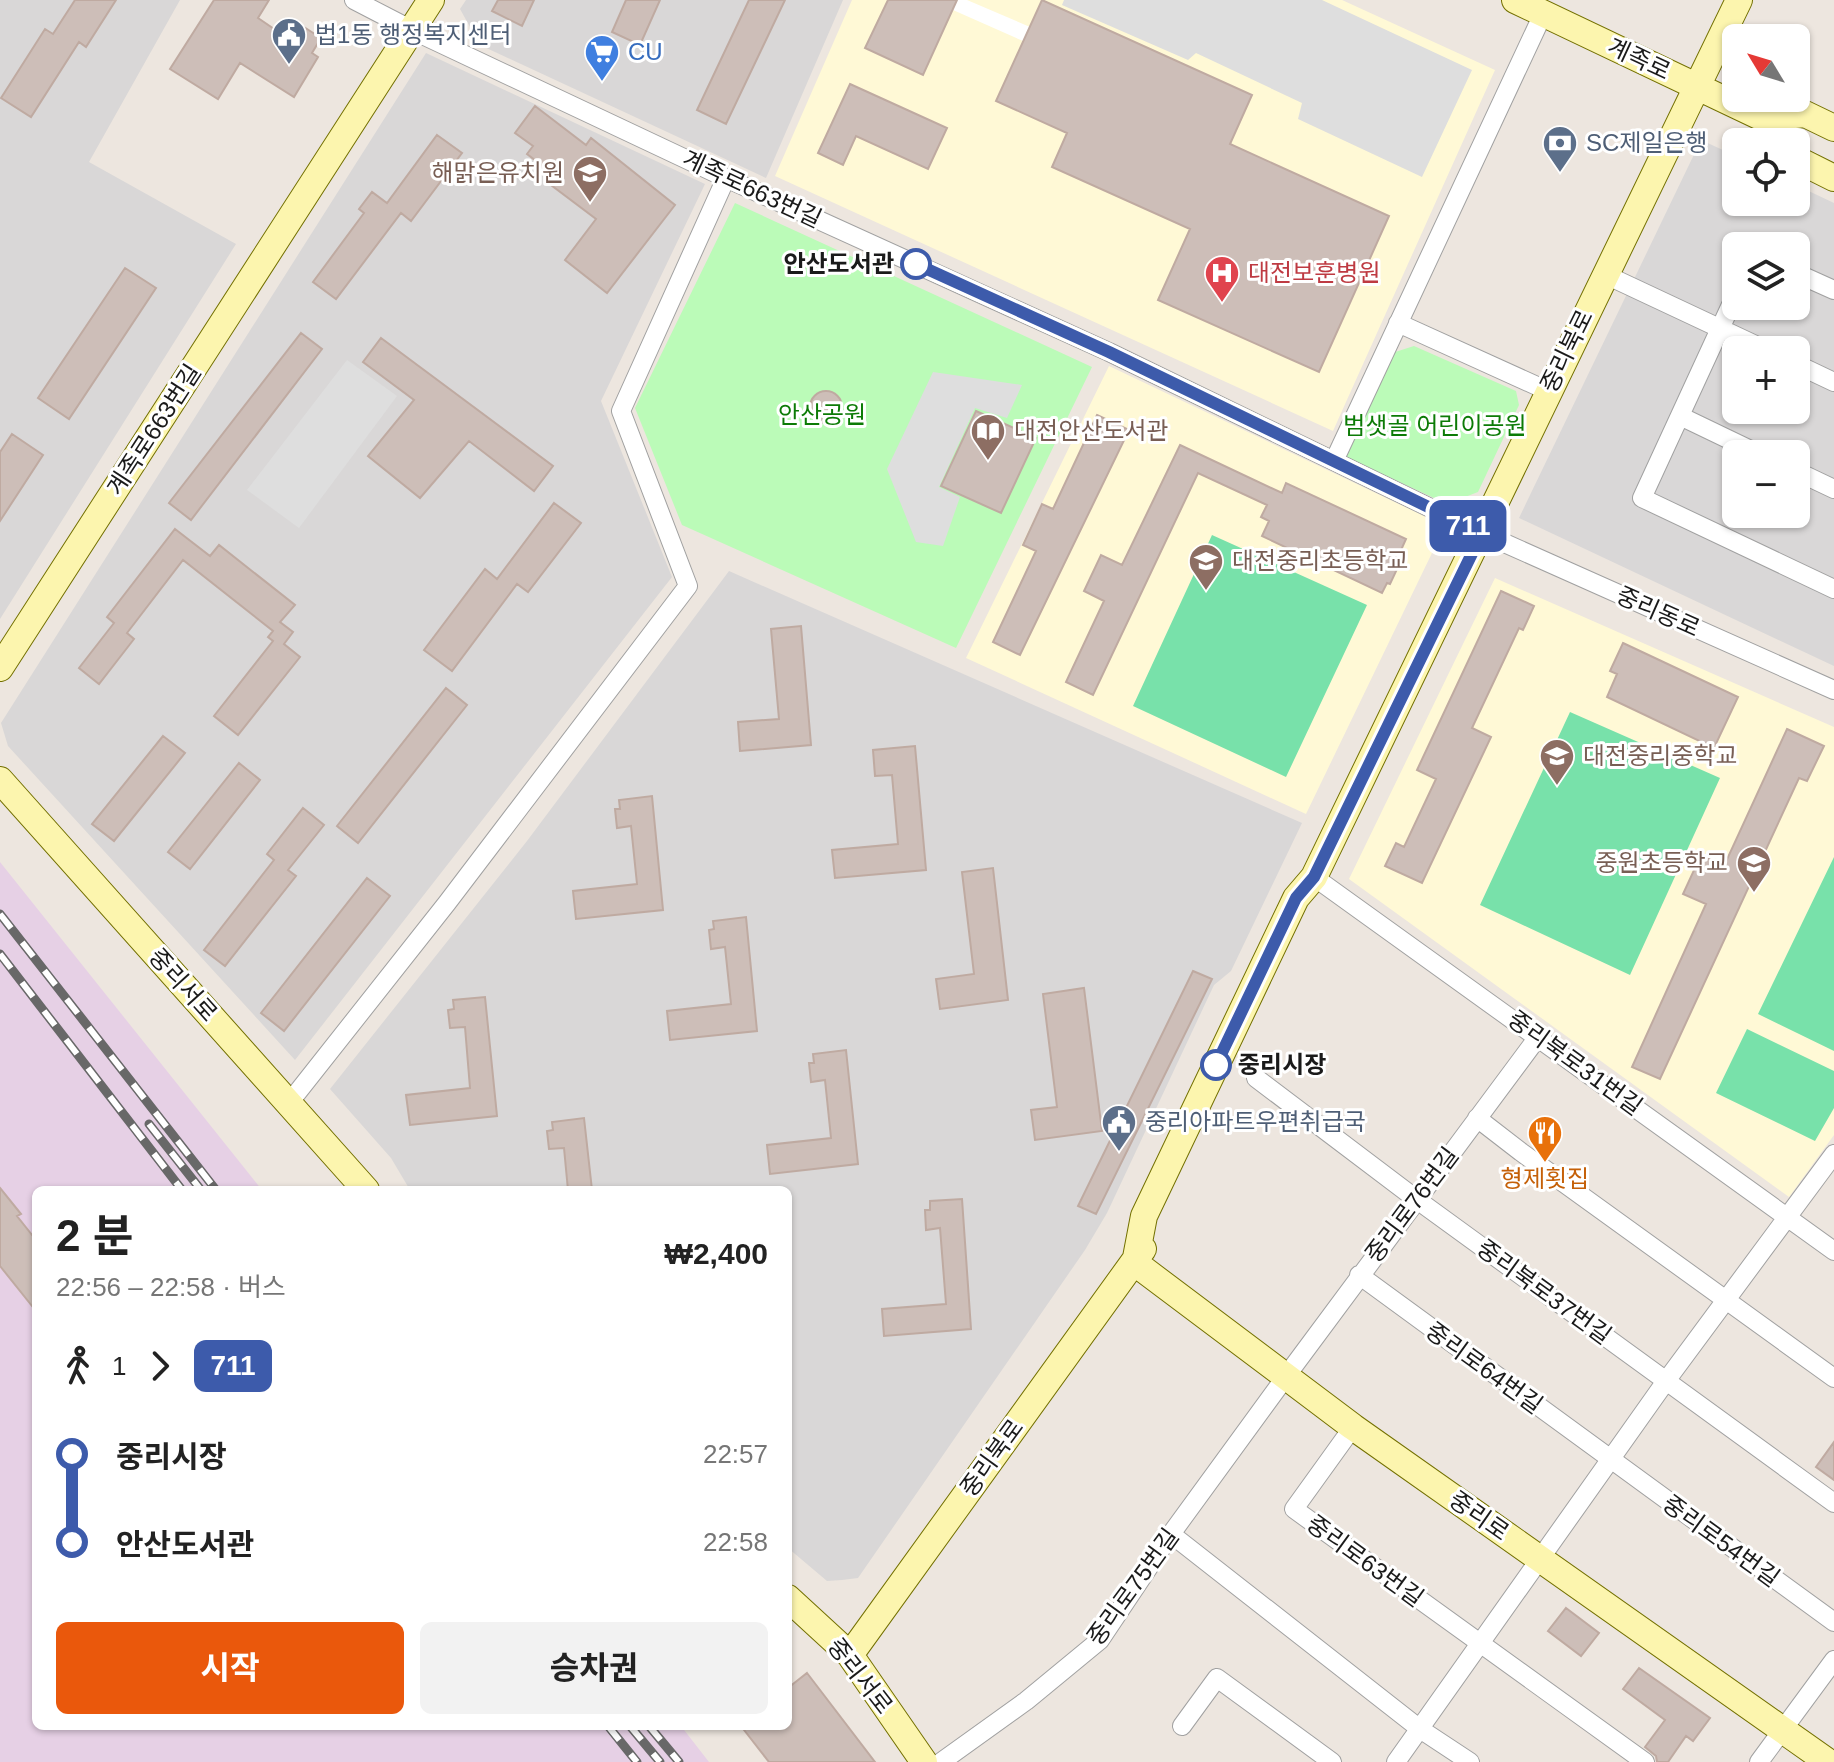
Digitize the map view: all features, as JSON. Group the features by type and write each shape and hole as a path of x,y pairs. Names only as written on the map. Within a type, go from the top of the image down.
{"main road":[{"name":"계족로663번길","path":"0,668 431,0"},
{"name":"계족로","path":"1515,0 1763,118"},
{"name":"중리북로","path":"850,1655 1135,1263 1144,1216 1296,898 1314,877 1739,0"},
{"path":"1770,128 1763,118 1805,114 1834,128"},
{"path":"1810,166 1834,178"},
{"name":"중리서로","path":"0,780 362,1186"},
{"name":"중리로","path":"1135,1263 1353,1427 1828,1762"},
{"name":"중리서로","path":"792,1602 850,1655 924,1762"}],"street":[{"name":"계족로663번길","path":"354,0 726,178 1109,352 1482,533"},
{"path":"1334,461 1543,14"},
{"path":"289,1103 447,903 688,586 621,411 726,178"},
{"path":"1604,274 1737,336"},
{"path":"1810,279 1834,290"},
{"path":"1724,320 1642,498 1834,589"},
{"path":"1398,323 1548,391"},
{"path":"1810,371 1834,382"},
{"path":"1680,416 1730,440"},
{"path":"1810,478 1834,489"},
{"name":"중리동로","path":"1482,533 1834,690"},
{"name":"중리북로31번길","path":"1314,877 1834,1251"},
{"name":"중리로76번길","path":"1287,1375 1538,1037"},
{"name":"중리북로37번길","path":"1256,1078 1416,1199 1834,1503"},
{"path":"1477,1118 1834,1378"},
{"path":"1396,1762 1609,1460 1834,1154"},
{"name":"중리로64번길","path":"1359,1275 1609,1460"},
{"name":"중리로75번길","path":"941,1762 1026,1701 1100,1640 1171,1534 1287,1375"},
{"name":"중리로63번길","path":"1353,1427 1294,1509 1480,1643"},
{"name":"중리로54번길","path":"1609,1460 1834,1622"},
{"path":"1171,1534 1420,1729 1470,1762"},
{"path":"1480,1643 1645,1762"},
{"path":"1759,1762 1834,1660"},
{"path":"1182,1726 1217,1678 1332,1762"}],"shaded area":[{"path":"0,0 180,0 89,162 236,244 0,619"},
{"path":"466,0 843,0 766,178 480,45 460,9"},
{"name":"대전보훈병원","path":"852,0 1342,0 1495,70 1333,431 775,176"},
{"path":"1064,0 1322,0 1472,70 1422,177 1298,119 1302,103 1196,53 1188,60 1062,5"},
{"path":"426,53 705,184 601,401 672,577 295,1060 8,746 1,723"},
{"path":"1701,140 1722,150 1722,216 1810,216 1810,192 1834,203 1834,666 1519,518"},
{"path":"347,360 397,396 299,528 247,490"},
{"name":"대전중리초등학교","path":"1109,366 1445,526 1306,814 966,658"},
{"path":"933,372 1022,385 1007,418 975,408 939,487 960,497 943,546 916,542 887,469"},
{"path":"729,571 1302,823 1231,971 1214,985 1107,1213 1085,1250 858,1578 827,1581 792,1551 792,1186 408,1186 391,1158 330,1089 527,841"},
{"name":"대전중리중학교","path":"1495,578 1834,727 1834,1135 1789,1197 1349,879"},
{"path":"0,862 259,1186 32,1186 32,1730 684,1730 709,1762 0,1762"}],"green space":[{"name":"안산공원","path":"735,203 1092,367 956,648 682,525 635,408"},
{"name":"범샛골 어린이공원","path":"1414,346 1516,391 1519,405 1478,492 1447,504 1343,456 1392,353"},
{"path":"1212,535 1367,605 1286,777 1133,706"},
{"path":"1570,712 1720,778 1630,975 1480,905"},
{"path":"1834,857 1834,1051 1758,1014"},
{"path":"1747,1029 1834,1071 1834,1108 1815,1141 1716,1093"}],"pier":[{"path":"957,0 967,0 1030,27 1023,41 953,10"}],"building":[{"path":"75,0 116,0 86,47 79,42 31,117 1,98 45,29 53,34"},
{"path":"214,0 269,0 258,18 283,35 293,20 321,38 312,53 318,57 294,97 240,63 218,99 170,69"},
{"path":"498,0 534,0 522,26 492,11"},
{"path":"626,0 660,0 640,45 612,32"},
{"path":"749,0 785,0 726,124 697,110"},
{"path":"888,0 957,0 923,75 865,48"},
{"path":"1042,0 1252,95 1230,144 1389,216 1319,372 1158,300 1190,229 1052,167 1067,133 996,101"},
{"path":"850,84 947,128 928,169 856,136 843,165 818,153"},
{"path":"535,106 586,145 591,138 675,205 607,293 565,260 596,219 547,182 553,174 527,154 533,146 515,133"},
{"path":"437,135 462,153 411,221 401,213 336,299 313,282 364,213 359,209 372,192 387,203"},
{"path":"125,268 156,288 69,419 38,398"},
{"path":"301,333 322,349 191,520 169,503"},
{"path":"381,338 553,466 534,491 469,441 420,498 368,456 414,400 363,362"},
{"path":"826,391 838,395 842,407 838,419 826,423 814,419 810,407 814,395"},
{"name":"대전안산도서관","path":"976,411 1036,438 1001,513 941,486"},
{"path":"1097,415 1129,430 1020,655 993,642 1036,551 1023,545 1042,504 1053,509"},
{"path":"12,434 43,455 0,521 0,452"},
{"path":"1180,445 1282,493 1286,483 1406,539 1401,550 1405,552 1390,584 1387,583 1382,593 1262,536 1269,521 1261,517 1267,505 1198,473 1093,695 1066,682 1104,601 1084,591 1101,555 1122,565"},
{"path":"554,503 581,523 528,592 517,584 452,671 424,650 485,569 497,579"},
{"path":"175,529 210,556 219,545 295,605 280,622 293,632 284,644 300,657 238,735 214,716 273,641 268,637 273,631 183,560 127,633 134,639 99,684 79,668 114,623 107,617"},
{"path":"1501,591 1534,606 1523,630 1519,628 1472,728 1491,737 1422,883 1385,866 1396,843 1404,847 1436,779 1417,770"},
{"path":"801,626 811,745 740,751 738,722 779,719 771,629"},
{"path":"1623,643 1738,697 1714,748 1607,697 1617,674 1610,671"},
{"path":"446,688 467,705 358,843 337,826"},
{"path":"1787,729 1824,746 1807,781 1799,778 1660,1079 1632,1067 1706,904 1683,894 1701,855 1724,866"},
{"path":"163,736 185,753 114,841 92,824"},
{"path":"915,746 926,870 835,878 832,850 898,844 892,775 875,776 873,750"},
{"path":"239,763 260,780 190,869 168,852"},
{"path":"652,796 663,910 576,919 573,891 637,884 631,826 617,828 615,809 620,809 619,800"},
{"path":"303,808 324,825 288,870 296,876 225,966 204,950 274,860 267,854"},
{"path":"993,868 1008,1000 940,1009 936,979 974,974 962,872"},
{"path":"367,878 390,896 284,1031 261,1013"},
{"path":"746,917 757,1031 670,1040 667,1011 731,1004 725,947 711,949 709,930 714,929 713,921"},
{"path":"1193,971 1212,979 1096,1214 1078,1206"},
{"path":"1084,988 1102,1131 1035,1140 1031,1110 1057,1107 1043,994"},
{"path":"485,997 497,1116 410,1125 406,1095 470,1088 465,1027 450,1028 448,1010 454,1009 453,1000"},
{"path":"846,1050 858,1164 770,1174 767,1145 831,1138 825,1080 811,1082 809,1063 814,1063 813,1054"},
{"path":"584,1118 592,1186 568,1186 564,1148 549,1149 547,1131 553,1130 552,1122"},
{"path":"0,1188 21,1214 17,1216 32,1235 32,1306 0,1266"},
{"path":"962,1199 971,1329 884,1336 882,1309 946,1304 940,1228 926,1230 925,1210 930,1210 930,1201"},
{"path":"1834,1442 1834,1480 1816,1467"},
{"path":"1566,1608 1599,1633 1581,1656 1548,1631"},
{"path":"1639,1668 1710,1718 1693,1741 1686,1736 1668,1762 1657,1762 1656,1756 1645,1747 1665,1720 1623,1689"},
{"path":"807,1673 875,1762 769,1762 744,1730 792,1730 792,1685"}],"railway":[{"path":"0,914 213,1186"},
{"path":"0,954 179,1186"},
{"path":"149,1124 198,1186"},
{"path":"611,1730 637,1762"},
{"path":"633,1730 660,1762"},
{"path":"652,1730 679,1762"}],"bus line":[{"name":"711","path":"916,264 1109,352 1482,533 1314,877 1296,898 1216,1065"}],"place":[{"name":"법1동 행정복지센터","path":"289,66"},
{"name":"CU","path":"602,83"},
{"name":"SC제일은행","path":"1560,174"},
{"name":"해맑은유치원","path":"590,204"},
{"name":"안산도서관","path":"916,264"},
{"name":"대전보훈병원","path":"1222,304"},
{"name":"대전안산도서관","path":"988,462"},
{"name":"대전중리초등학교","path":"1206,592"},
{"name":"대전중리중학교","path":"1557,787"},
{"name":"중원초등학교","path":"1754,894"},
{"name":"중리시장","path":"1216,1065"},
{"name":"중리아파트우편취급국","path":"1119,1153"},
{"name":"형제횟집","path":"1545,1164"}]}
